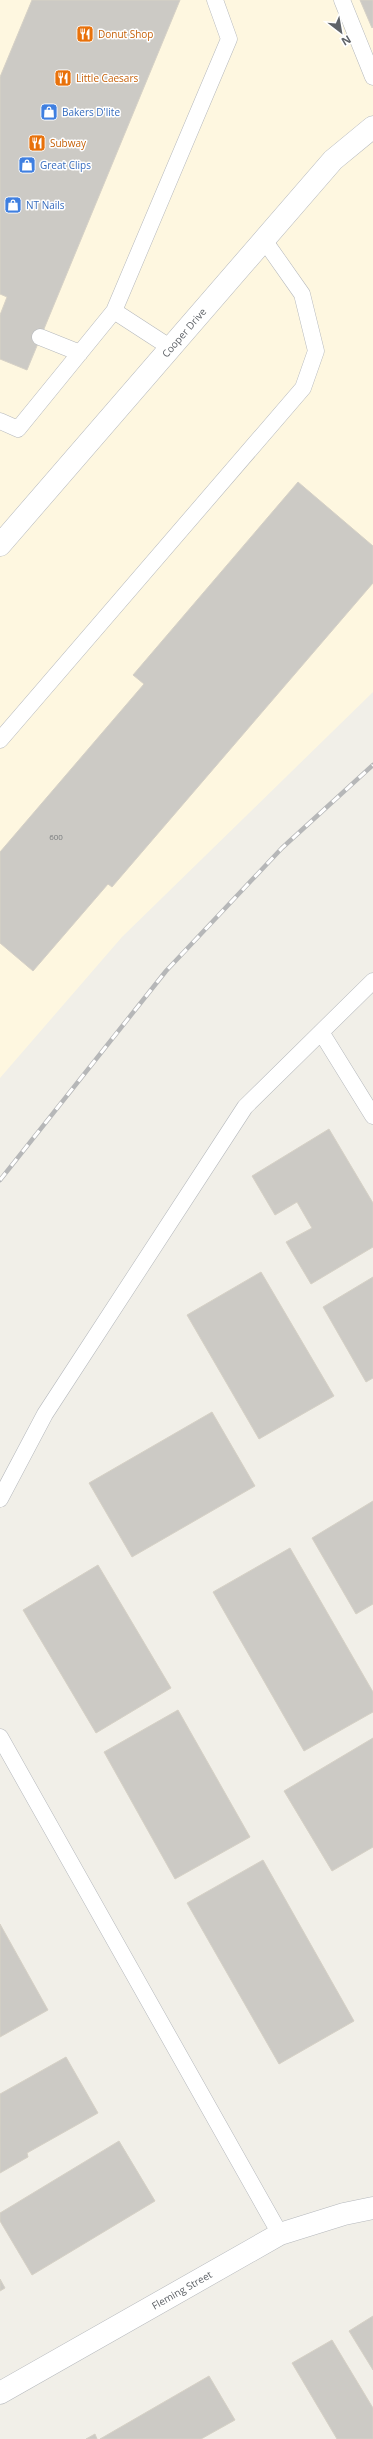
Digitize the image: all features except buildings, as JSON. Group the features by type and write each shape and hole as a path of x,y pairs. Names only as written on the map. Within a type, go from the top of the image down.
{"street":[{"name":"Cooper Drive","path":"0,545 333,160 373,126"},
{"name":"Fleming Street","path":"0,2393 280,2234 344,2214 373,2208"}],"lane":[{"path":"0,421 18,429 114,312 229,39 215,0"},
{"path":"342,0 373,77"},
{"path":"0,740 303,388 316,352 302,294 264,240"},
{"path":"114,312 170,348"},
{"path":"40,337 80,353"},
{"path":"0,1499 45,1414 245,1107 373,981"},
{"path":"321,1032 373,1116"},
{"path":"0,1737 280,2234"}],"shaded area":[{"path":"0,0 373,0 373,692 122,937 0,1078"}],"railway":[{"path":"0,1180 166,971 282,848 373,765"}],"place":[{"name":"Donut Shop","path":"85,34"},
{"name":"Little Caesars","path":"63,78"},
{"name":"Bakers D'lite","path":"49,112"},
{"name":"Subway","path":"37,143"},
{"name":"Great Clips","path":"27,165"},
{"name":"NT Nails","path":"13,205"}]}
